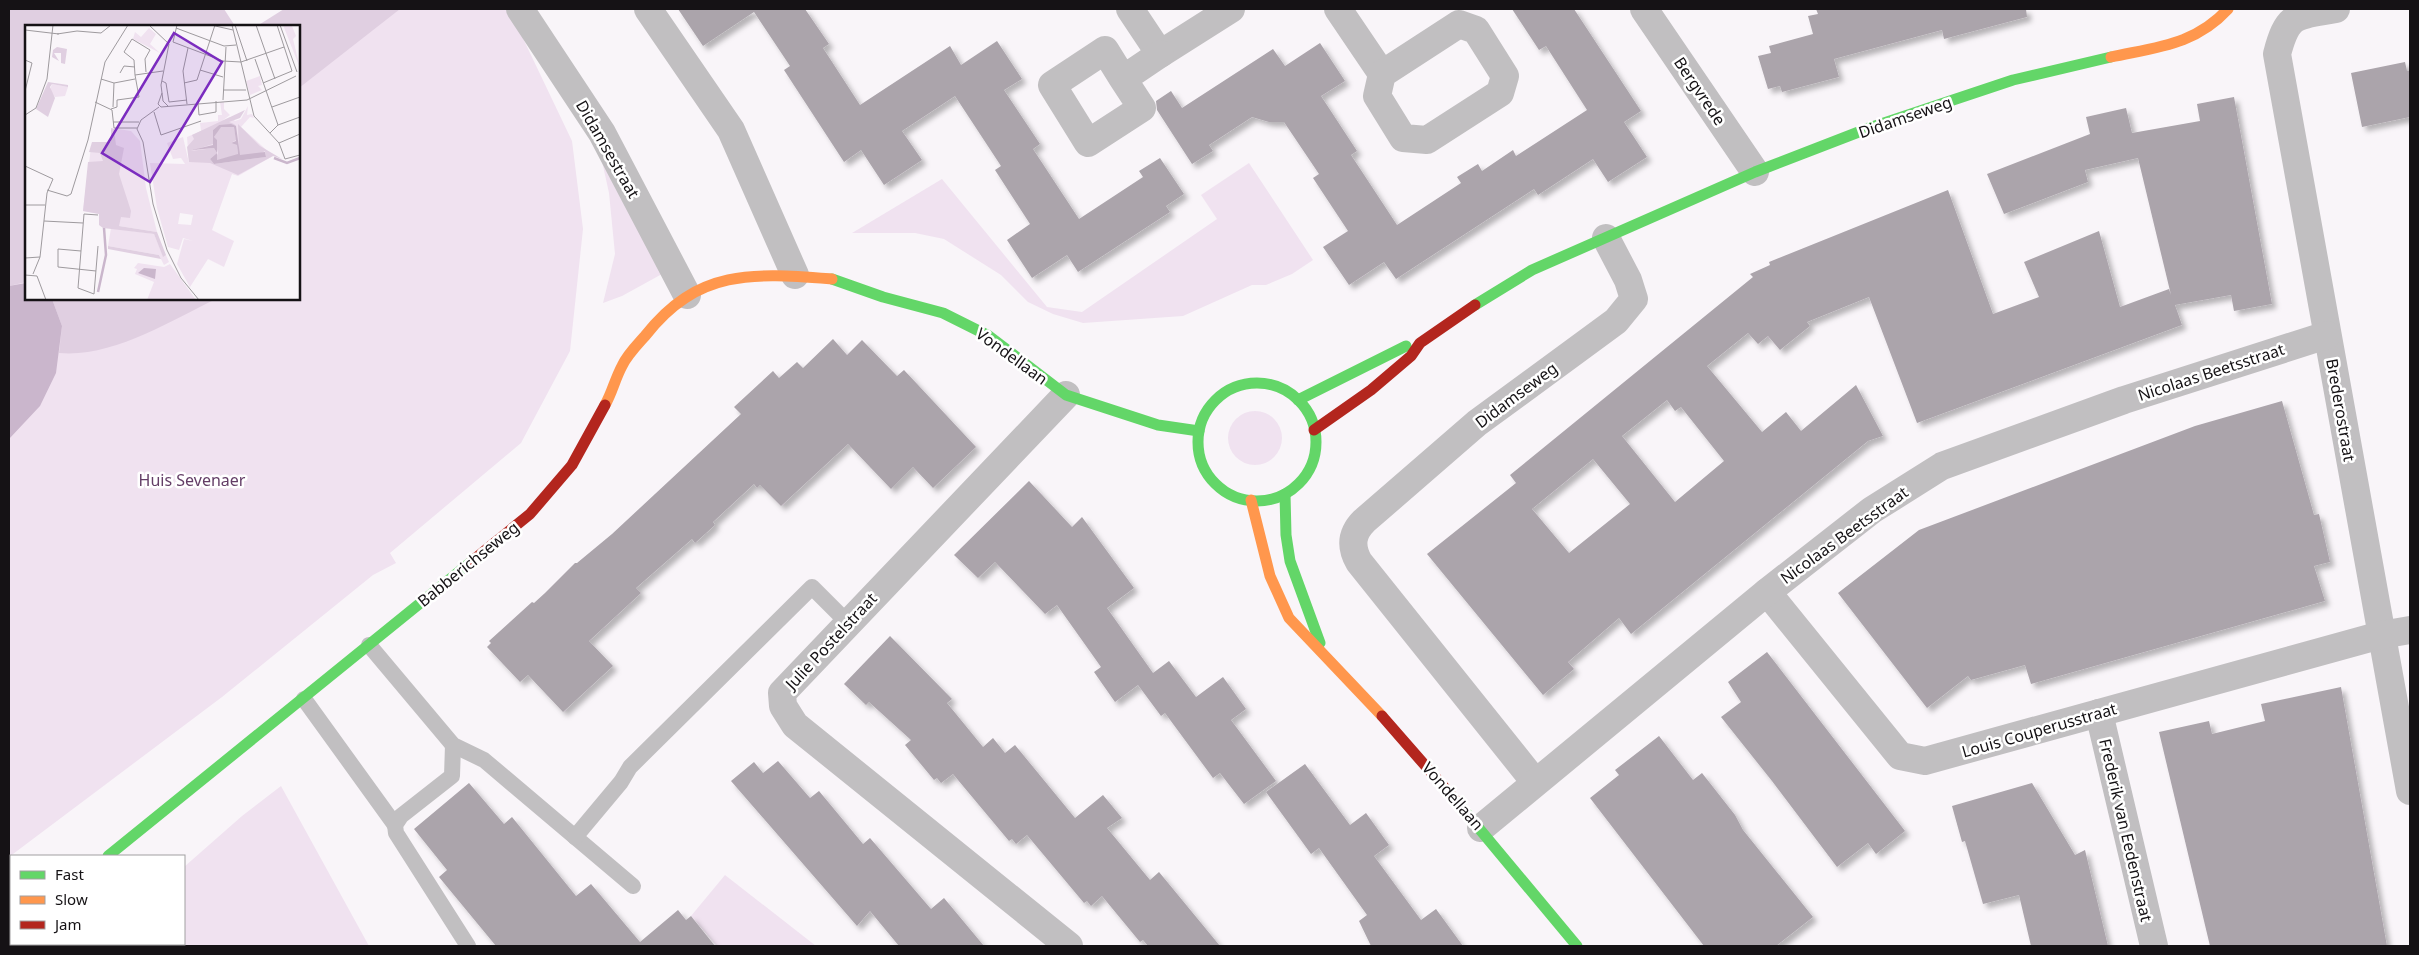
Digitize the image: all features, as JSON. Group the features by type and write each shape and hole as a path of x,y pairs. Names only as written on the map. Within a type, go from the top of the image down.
{"street":[{"name":"Didamsestraat","path":"520,9 602,132 688,295"},
{"path":"648,9 731,130 795,275"},
{"path":"1130,9 1160,54"},
{"path":"1123,79 1231,9"},
{"path":"1338,9 1382,74 1377,96 1403,138 1427,140 1500,93 1505,76 1476,30 1459,24 1382,74"},
{"name":"Bergvrede","path":"1644,9 1755,172"},
{"name":"Didamseweg","path":"1314,430 1371,390 1411,356 1420,343 1466,311 1532,270 1755,172 1869,128 2013,80 2183,41 2213,25 2228,9"},
{"name":"Brederostraat","path":"2336,9 2297,16 2283,29 2277,54 2410,791"},
{"name":"Didamseweg","path":"1535,782 1359,562 1354,553 1353,541 1356,529 1364,521 1477,423 1616,321 1634,299 1628,280 1606,238"},
{"name":"Babberichseweg","path":"109,855 530,514 572,465 610,397 622,365 654,324 688,295 725,279 772,274 795,275"},
{"name":"Vondellaan","path":"795,275 832,278 883,297 943,313 990,336 1066,395 1158,425 1199,431"},
{"name":"Nicolaas Beetsstraat","path":"1481,828 1767,592 1872,510 1942,466 2124,400 2327,335"},
{"name":"Didamseweg","path":"1298,400 1408,344 1420,343"},
{"path":"1255,383 1271,385 1286,391 1306,409 1314,430 1316,443 1310,467 1304,477 1285,494 1274,498 1252,500 1236,497 1210,477 1200,455 1199,431 1204,416 1212,403 1225,392 1239,385 1255,383"},
{"name":"Julie Postelstraat","path":"1066,395 782,693 783,706 795,725 1069,946"},
{"name":"Vondellaan","path":"1285,494 1286,535 1290,561 1323,651"},
{"name":"Vondellaan","path":"1252,500 1259,539 1280,602 1289,618 1379,710 1481,828 1577,946"},
{"name":"Louis Couperusstraat","path":"1767,592 1900,756 1925,761 2381,636 2410,630"},
{"name":"Frederik van Eedenstraat","path":"2099,713 2154,946"}],"lane":[{"path":"575,837 621,782 630,767 812,587 848,623"},
{"path":"369,645 453,745 484,760 633,886"},
{"path":"304,699 395,824 396,833 468,946"},
{"path":"395,824 400,816 452,776 453,745"}],"green space":[{"name":"Huis Sevenaer","path":"9,9 25,25 25,300 300,300 300,25 296,9 509,9 572,141 583,229 570,351 521,443 390,553 396,563 373,575 222,697 9,857"},
{"path":"600,152 662,274 622,296 603,303 615,254 609,193"},
{"path":"1249,163 1313,260 1292,274 1266,285 1252,285 1183,316 1083,323 1053,314 1028,302 1001,275 944,239 915,233 852,233 942,179 1047,307 1082,312 1217,219 1201,195"},
{"path":"1250,411 1260,411 1270,415 1278,423 1282,438 1278,453 1270,461 1260,465 1250,465 1240,461 1232,453 1228,443 1228,433 1232,423 1240,415"},
{"path":"281,786 369,946 84,946 185,945 185,866 242,816"},
{"path":"725,875 816,946 717,946 691,916"}],"shaded area":[{"path":"9,9 224,9 234,25 25,25 25,282 9,286"},
{"path":"284,9 400,9 300,87 300,25 259,25"},
{"path":"25,283 25,300 52,300 62,326 56,373 40,406 9,439 9,286"},
{"path":"52,300 214,300 140,336 99,350 59,353 62,326"}],"building":[{"path":"678,9 805,9 829,44 823,48 860,105 950,46 961,65 997,41 1022,79 1004,90 1040,144 1033,149 1079,219 1143,177 1139,171 1160,158 1184,194 1166,206 1170,212 1078,272 1067,255 1032,278 1007,240 1030,224 995,170 1001,166 955,96 902,131 922,160 884,185 861,150 844,162 784,70 790,66 754,12 703,46"},
{"path":"1512,9 1574,9 1641,111 1624,122 1647,157 1608,182 1593,159 1538,195 1534,189 1396,279 1384,262 1349,285 1323,247 1348,231 1313,178 1319,174 1284,122 1269,122 1252,117 1209,145 1213,151 1192,164 1157,110 1156,101 1171,91 1182,108 1273,49 1285,66 1320,43 1345,81 1321,96 1357,151 1351,155 1397,225 1461,183 1457,177 1478,164 1482,171 1513,150 1516,156 1587,110 1546,46 1539,50"},
{"path":"1816,9 2026,9 2027,17 1944,39 1942,30 1834,59 1839,77 1782,92 1780,86 1768,89 1758,56 1771,53 1769,46 1813,34 1808,16 1818,14"},
{"path":"2405,62 2407,71 2410,71 2410,117 2362,127 2351,73"},
{"path":"2234,97 2272,304 2234,311 2231,295 2175,305 2182,325 1917,423 1869,297 1807,322 1810,326 1780,350 1768,336 1758,344 1748,333 1707,366 1762,432 1786,412 1801,431 1856,385 1883,436 1868,441 1631,634 1619,618 1568,662 1574,669 1543,695 1427,554 1516,483 1510,475 1753,277 1750,274 1770,265 1769,262 1948,190 1993,314 2039,297 2024,262 2099,231 2120,307 2169,289 2171,295 2138,158 2085,170 2088,182 2004,214 1987,174 2090,134 2086,117 2126,108 2132,133 2200,121 2197,104","holes":["1667,400 1675,411 1681,407 1724,461 1675,502 1622,436","1593,459 1630,504 1569,553 1532,509"]},
{"path":"833,339 847,355 862,340 897,376 904,370 976,447 933,488 913,467 891,489 848,444 781,506 760,485 757,488 754,484 713,522 715,525 695,543 692,539 636,588 641,593 589,641 613,666 563,712 528,675 520,682 487,647 491,643 489,641 532,602 534,603 575,563 612,534 741,414 734,407 773,371 779,378 797,362 803,368"},
{"path":"2282,401 2314,515 2319,514 2330,562 2314,566 2325,601 2031,684 2025,665 1971,680 1968,676 1927,708 1838,593 1919,530 2195,426"},
{"path":"1029,481 1072,527 1082,517 1134,588 1107,608 1153,673 1169,661 1196,697 1223,677 1246,709 1231,720 1276,781 1244,804 1220,773 1213,778 1165,713 1161,716 1138,685 1115,702 1094,672 1101,667 1057,605 1045,614 995,562 978,578 954,555"},
{"path":"890,636 952,699 947,703 983,747 993,738 1005,753 1015,745 1075,818 1103,795 1122,818 1107,828 1150,880 1159,872 1220,946 1148,946 1143,940 1140,942 1102,896 1091,906 1087,901 1084,903 1027,835 1016,844 1012,839 1009,841 953,774 941,783 937,778 934,780 905,745 911,740 869,702 866,705 844,684"},
{"path":"1767,652 1905,831 1876,854 1868,843 1837,867 1721,717 1741,702 1728,682"},
{"path":"2341,687 2387,946 2210,946 2159,732 2209,721 2212,734 2265,721 2261,704"},
{"path":"1659,736 1693,780 1702,773 1735,815 1743,830 1813,917 1776,946 1704,946 1590,798 1619,775 1615,770"},
{"path":"778,761 810,798 819,791 863,844 870,838 931,909 944,898 984,946 899,946 870,911 857,926 731,781 754,762 763,773"},
{"path":"1305,764 1350,825 1366,813 1389,845 1374,856 1421,920 1436,909 1463,946 1371,946 1359,921 1367,915 1319,848 1311,854 1266,792"},
{"path":"469,783 504,824 512,817 576,896 591,884 640,942 678,910 686,920 691,916 715,946 496,946 439,877 447,870 414,829"},
{"path":"2032,783 2075,855 2085,850 2108,946 2031,946 2019,895 1983,904 1965,841 1962,842 1952,806"}],"traffic: fast":[{"path":"1475,305 1532,270 1755,172 1869,128 2013,80 2111,57"},
{"path":"832,279 883,297 943,313 989,336 1066,395 1158,425 1199,431"},
{"path":"1298,400 1406,346"},
{"path":"1257,383 1279,388 1290,393 1306,409 1311,420 1316,442 1311,464 1306,475 1290,491 1279,496 1257,501 1235,496 1224,491 1208,475 1203,464 1198,442 1203,420 1208,409 1224,393 1235,388 1257,383"},
{"path":"1285,494 1286,535 1290,561 1320,643"},
{"path":"109,855 471,562"},
{"path":"1457,802 1577,946"}],"traffic: slow":[{"path":"2111,57 2160,47 2189,37 2215,21 2228,9"},
{"path":"605,405 629,354 665,314 686,298 707,286 753,276 832,279"},
{"path":"1251,500 1270,576 1289,618 1382,716"}],"traffic: jam":[{"path":"1314,430 1371,390 1411,356 1420,343 1475,305"},
{"path":"471,562 530,514 572,465 605,405"},
{"path":"1382,716 1457,802"}]}
